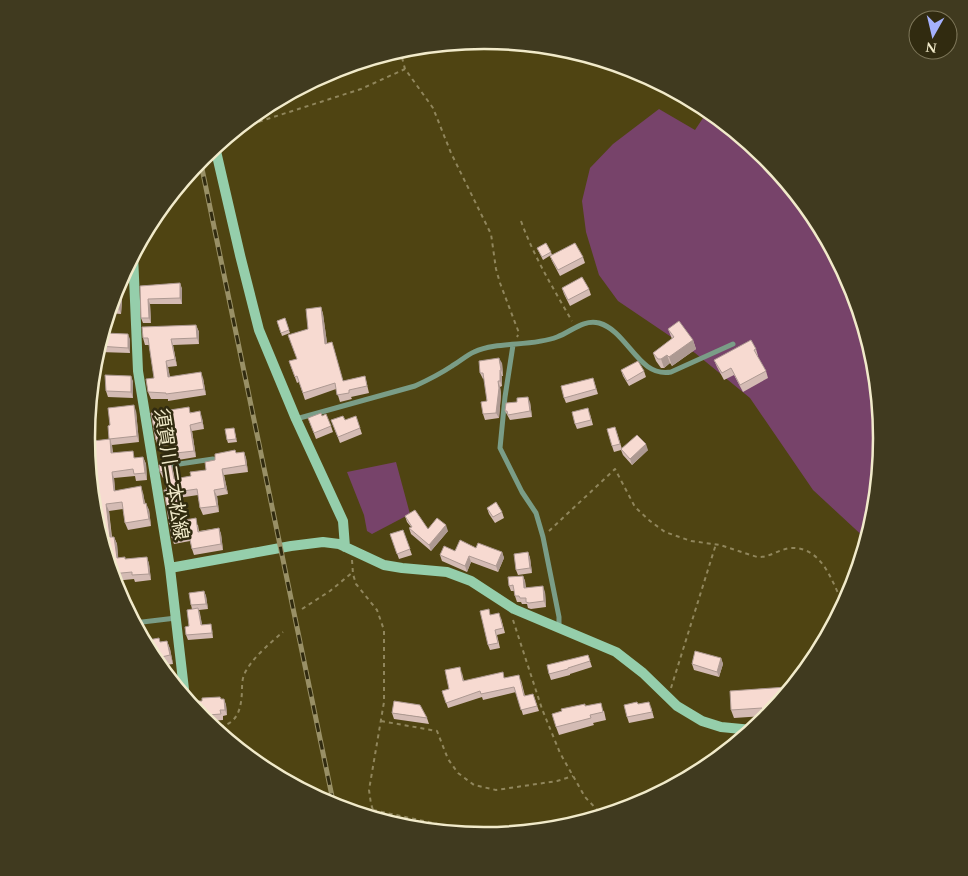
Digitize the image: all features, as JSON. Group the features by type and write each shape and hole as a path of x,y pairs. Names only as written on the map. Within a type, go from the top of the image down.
{"street":[{"path":"216,156 259,330 296,419 342,521 349,549"},
{"name":"須賀川二本松線","path":"134,269 138,371 170,568 184,686"},
{"path":"296,419 415,386 433,378 475,351 549,339 585,322 597,322 606,326 617,334 643,363 656,372 671,372 733,344"},
{"path":"513,344 500,448 522,492 536,513 542,533 559,617 558,629"},
{"path":"154,468 213,459"},
{"path":"170,568 323,542 349,549 384,564 402,568 447,572 471,581 512,608 616,652 643,673 677,706 702,721 721,727 743,729"},
{"path":"141,622 176,618"}],"path":[{"path":"402,57 405,69 433,108 451,153 492,234 498,276 519,333 513,344"},
{"path":"256,123 361,89 405,69"},
{"path":"522,221 528,241 541,267 576,327"},
{"path":"542,533 550,530 615,470 635,507 666,532 691,541 716,544 757,558 763,558 790,548 812,553 825,566 839,596"},
{"path":"666,696 670,690 716,544"},
{"path":"349,549 356,584 377,610 384,630 385,692 369,790 373,810 440,825"},
{"path":"302,609 330,591 353,572"},
{"path":"512,608 512,617 542,709 560,753 585,797 598,810"},
{"path":"223,727 235,719 241,704 242,681 246,672 268,645 283,632"},
{"path":"381,721 437,731 448,759 458,773 474,785 496,790 557,781 573,776"}],"shaded area":[{"path":"659,109 695,130 704,117 741,145 777,181 808,222 821,243 844,289 853,313 866,362 870,387 873,438 870,489 861,535 813,490 750,398 695,353 618,301 599,275 586,232 582,201 590,168 613,144"},
{"path":"396,462 410,514 372,534 367,531 364,515 347,472"}],"building":[{"path":"546,243 551,252 542,257 537,248"},
{"path":"575,243 583,257 558,270 550,256"},
{"path":"582,277 589,289 568,300 562,288"},
{"path":"180,283 180,298 148,299 149,318 141,318 140,286"},
{"path":"321,307 325,344 332,342 343,381 365,376 367,386 349,390 349,393 337,395 335,383 303,393 289,361 297,359 288,335 308,329 306,309"},
{"path":"285,318 289,330 281,333 277,321"},
{"path":"679,321 693,340 669,357 667,355 658,359 653,353 674,337 668,329"},
{"path":"196,325 197,338 171,339 175,359 166,361 168,377 201,372 204,389 166,394 148,392 146,379 154,378 148,338 143,338 142,327"},
{"path":"109,333 128,334 128,348 106,347"},
{"path":"751,340 756,349 754,350 766,371 740,385 731,368 722,373 714,360"},
{"path":"499,358 501,370 500,381 498,381 496,413 483,414 481,402 487,401 483,373 480,373 479,361"},
{"path":"638,361 644,371 627,381 621,370"},
{"path":"105,375 131,376 131,392 106,391"},
{"path":"593,378 596,389 564,398 561,386"},
{"path":"528,397 530,411 508,415 507,411 505,411 506,403 517,402 517,398"},
{"path":"134,405 137,436 109,439 108,408"},
{"path":"189,407 190,413 200,411 202,422 190,425 194,451 176,453 173,437 156,440 151,413"},
{"path":"588,408 591,420 575,424 572,412"},
{"path":"321,413 322,416 326,414 331,426 314,433 308,418"},
{"path":"343,416 345,420 356,416 360,428 338,437 331,420"},
{"path":"615,427 620,444 612,446 607,429"},
{"path":"234,428 236,439 227,440 225,429"},
{"path":"637,435 646,444 630,459 621,449"},
{"path":"110,439 111,453 133,451 134,458 143,457 145,473 134,474 133,469 112,472 114,491 141,486 149,519 125,523 122,502 106,504 110,537 114,537 117,558 147,557 149,574 132,575 132,572 119,573 102,514 98,489 95,441"},
{"path":"235,450 236,453 244,452 246,465 222,469 225,488 214,490 217,506 200,508 197,489 176,492 180,521 196,518 198,532 219,528 221,544 192,549 189,535 172,538 164,490 167,490 164,471 160,472 159,465 171,463 174,479 191,476 190,472 206,470 205,462 215,460 215,454"},
{"path":"496,502 502,512 493,517 487,508"},
{"path":"415,510 428,529 437,518 446,525 429,545 409,528 412,527 405,516"},
{"path":"403,530 410,549 397,554 390,534"},
{"path":"460,540 476,548 478,543 502,552 496,566 469,556 465,566 440,555 444,546 455,551"},
{"path":"528,552 530,568 516,570 514,554"},
{"path":"523,576 524,588 543,586 544,601 529,603 526,602 526,598 515,596 513,585 509,586 508,577"},
{"path":"204,591 206,604 191,605 189,593"},
{"path":"198,608 201,625 211,624 212,633 186,635 185,627 189,626 187,610"},
{"path":"489,609 490,615 499,613 503,628 495,630 498,643 488,645 480,611"},
{"path":"159,638 160,642 167,641 170,655 162,657 151,639"},
{"path":"695,651 721,658 717,672 692,664"},
{"path":"588,655 590,661 549,674 547,665"},
{"path":"460,667 463,681 503,672 504,678 519,675 524,696 533,694 537,706 521,710 514,687 481,694 480,691 446,703 442,691 449,689 445,670"},
{"path":"783,687 762,710 762,708 731,710 730,691"},
{"path":"220,697 224,699 225,710 220,710 221,714 211,715 197,701 202,701 202,698"},
{"path":"394,701 420,705 427,718 392,713"},
{"path":"637,702 638,704 649,702 652,712 627,717 624,705"},
{"path":"601,703 603,712 590,715 591,718 556,727 552,714 562,711 561,709"}],"railway":[{"path":"202,170 332,797"}]}
